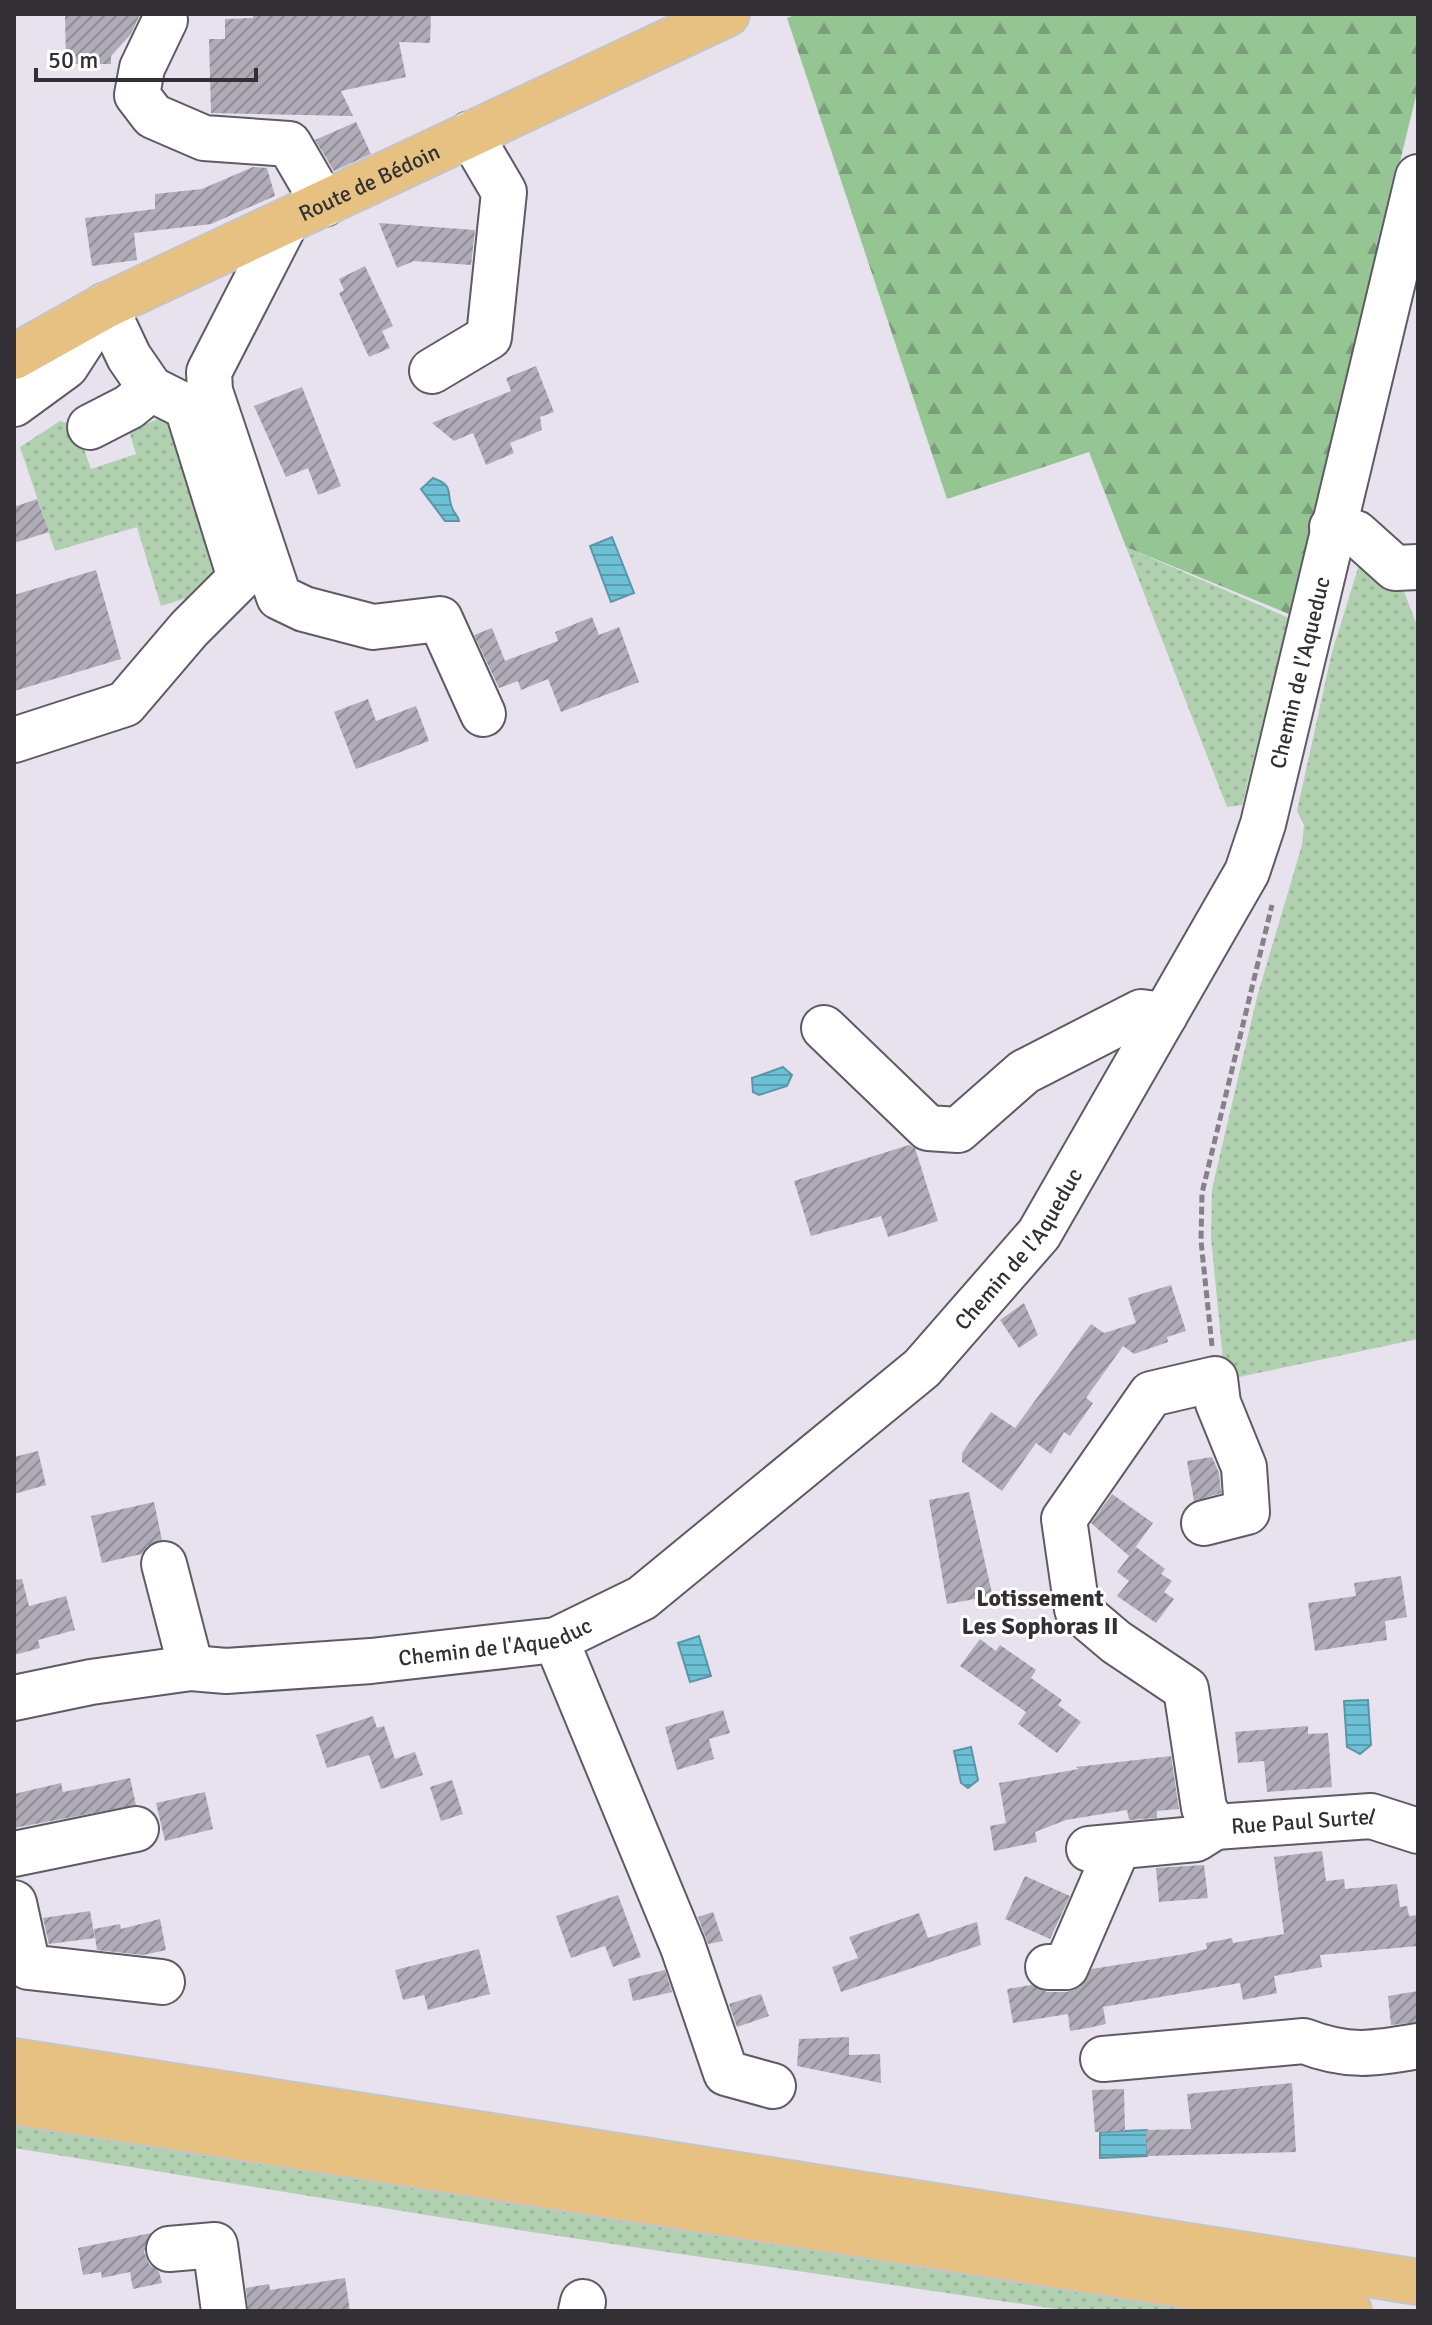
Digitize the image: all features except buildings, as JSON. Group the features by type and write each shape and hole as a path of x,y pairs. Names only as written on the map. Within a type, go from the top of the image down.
{"main road":[{"name":"Route de Bédoin","path":"14,357 105,306 727,14"},
{"path":"14,2061 1418,2282"},
{"path":"14,2102 1349,2311"}],"street":[{"path":"165,20 142,68 137,95 153,116 204,138 289,144 305,213 209,372 210,391 279,597 304,609 373,627 440,619 483,714"},
{"path":"432,371 489,337 504,192 470,134"},
{"name":"Chemin de l'Aqueduc","path":"14,1698 191,1668 226,1671 371,1661 556,1640 642,1598 922,1368 1039,1234 1247,872 1263,824 1332,527 1415,200"},
{"path":"14,740 125,704 189,629 240,578 187,407 151,389 129,357 105,306"},
{"path":"14,404 66,366 105,306"},
{"path":"90,427 129,407 151,389"},
{"path":"1332,527 1356,533 1395,568 1418,567"},
{"path":"824,1028 928,1128 958,1130 1024,1072 1141,1012 1165,1015"},
{"name":"Rue Paul Surtel","path":"1204,1523 1247,1512 1244,1467 1218,1403 1215,1379 1151,1394 1064,1519 1077,1609 1116,1642 1186,1689 1204,1808 1215,1827 1371,1816 1418,1831"},
{"path":"164,1564 191,1668"},
{"path":"556,1640 683,1947 726,2073 773,2086"},
{"path":"1115,1847 1196,1839 1215,1827"},
{"path":"14,1854 136,1829"},
{"path":"1096,1950 1115,1847"},
{"path":"1048,1967 1066,1967 1115,1847"},
{"path":"14,1903 28,1967 87,1977 162,1982"},
{"path":"1103,2059 1304,2041 1329,2051 1365,2055 1418,2046"},
{"path":"169,2249 215,2245 224,2311"}],"path":[{"path":"1212,1350 1201,1241 1202,1193 1274,897"}],"green space":[{"path":"797,14 1418,14 1418,88 1289,614 1126,547 1089,452 947,499 787,18"},
{"path":"168,415 225,586 161,606 137,527 55,551 20,447 60,421 76,426 91,469 136,454 129,431"},
{"path":"1126,547 1289,618 1242,805 1227,807"},
{"path":"1363,552 1403,589 1418,628 1418,1339 1225,1380 1211,1238 1212,1189 1257,997 1302,845 1304,825 1297,811 1332,652"},
{"path":"14,2120 1236,2311 1070,2311 538,2233 14,2148"}],"water":[{"path":"433,478 447,487 459,521 445,521 421,489"},
{"path":"612,537 634,593 611,602 590,546"},
{"path":"783,1067 792,1075 787,1086 759,1095 753,1092 752,1078"},
{"path":"699,1636 711,1676 690,1682 678,1643"},
{"path":"1368,1700 1371,1745 1360,1754 1347,1747 1344,1701"},
{"path":"971,1747 978,1780 968,1788 961,1783 954,1751"},
{"path":"1147,2130 1147,2156 1100,2158 1100,2132"}],"district":[{"name":"Lotissement Les Sophoras II","path":"1040,1612"}]}
